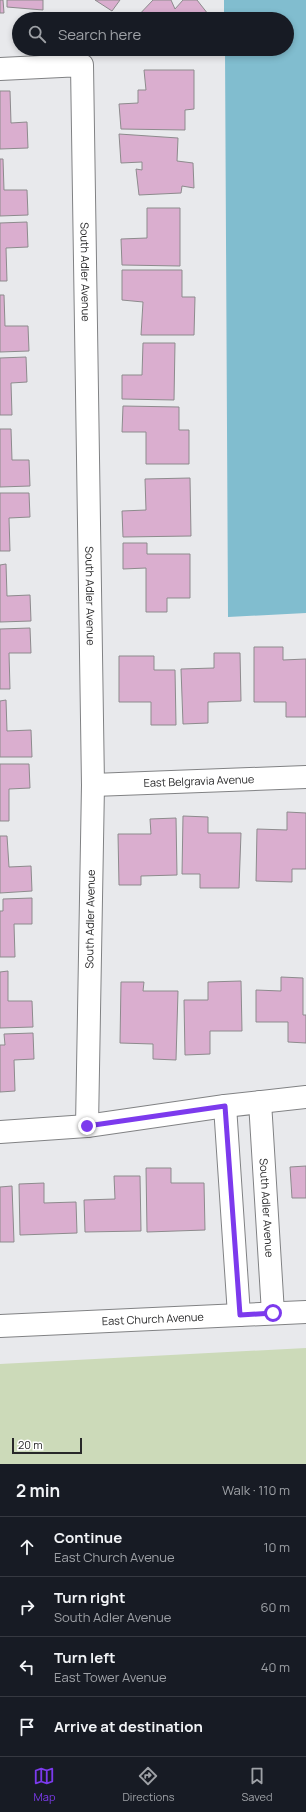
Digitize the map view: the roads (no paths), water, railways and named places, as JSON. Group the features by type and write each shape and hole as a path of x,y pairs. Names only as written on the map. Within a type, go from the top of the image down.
{"street":[{"name":"South Adler Avenue","path":"0,69 82,65 93,785 87,1126"},
{"name":"East Belgravia Avenue","path":"93,785 306,777"},
{"path":"0,1132 87,1126 225,1106 306,1097"},
{"name":"South Adler Avenue","path":"260,1102 273,1313"},
{"path":"225,1106 240,1315"},
{"name":"East Church Avenue","path":"0,1326 306,1312"}],"water":[{"path":"224,0 306,0 306,613 228,617 225,56 294,56 294,12 224,12"}]}
